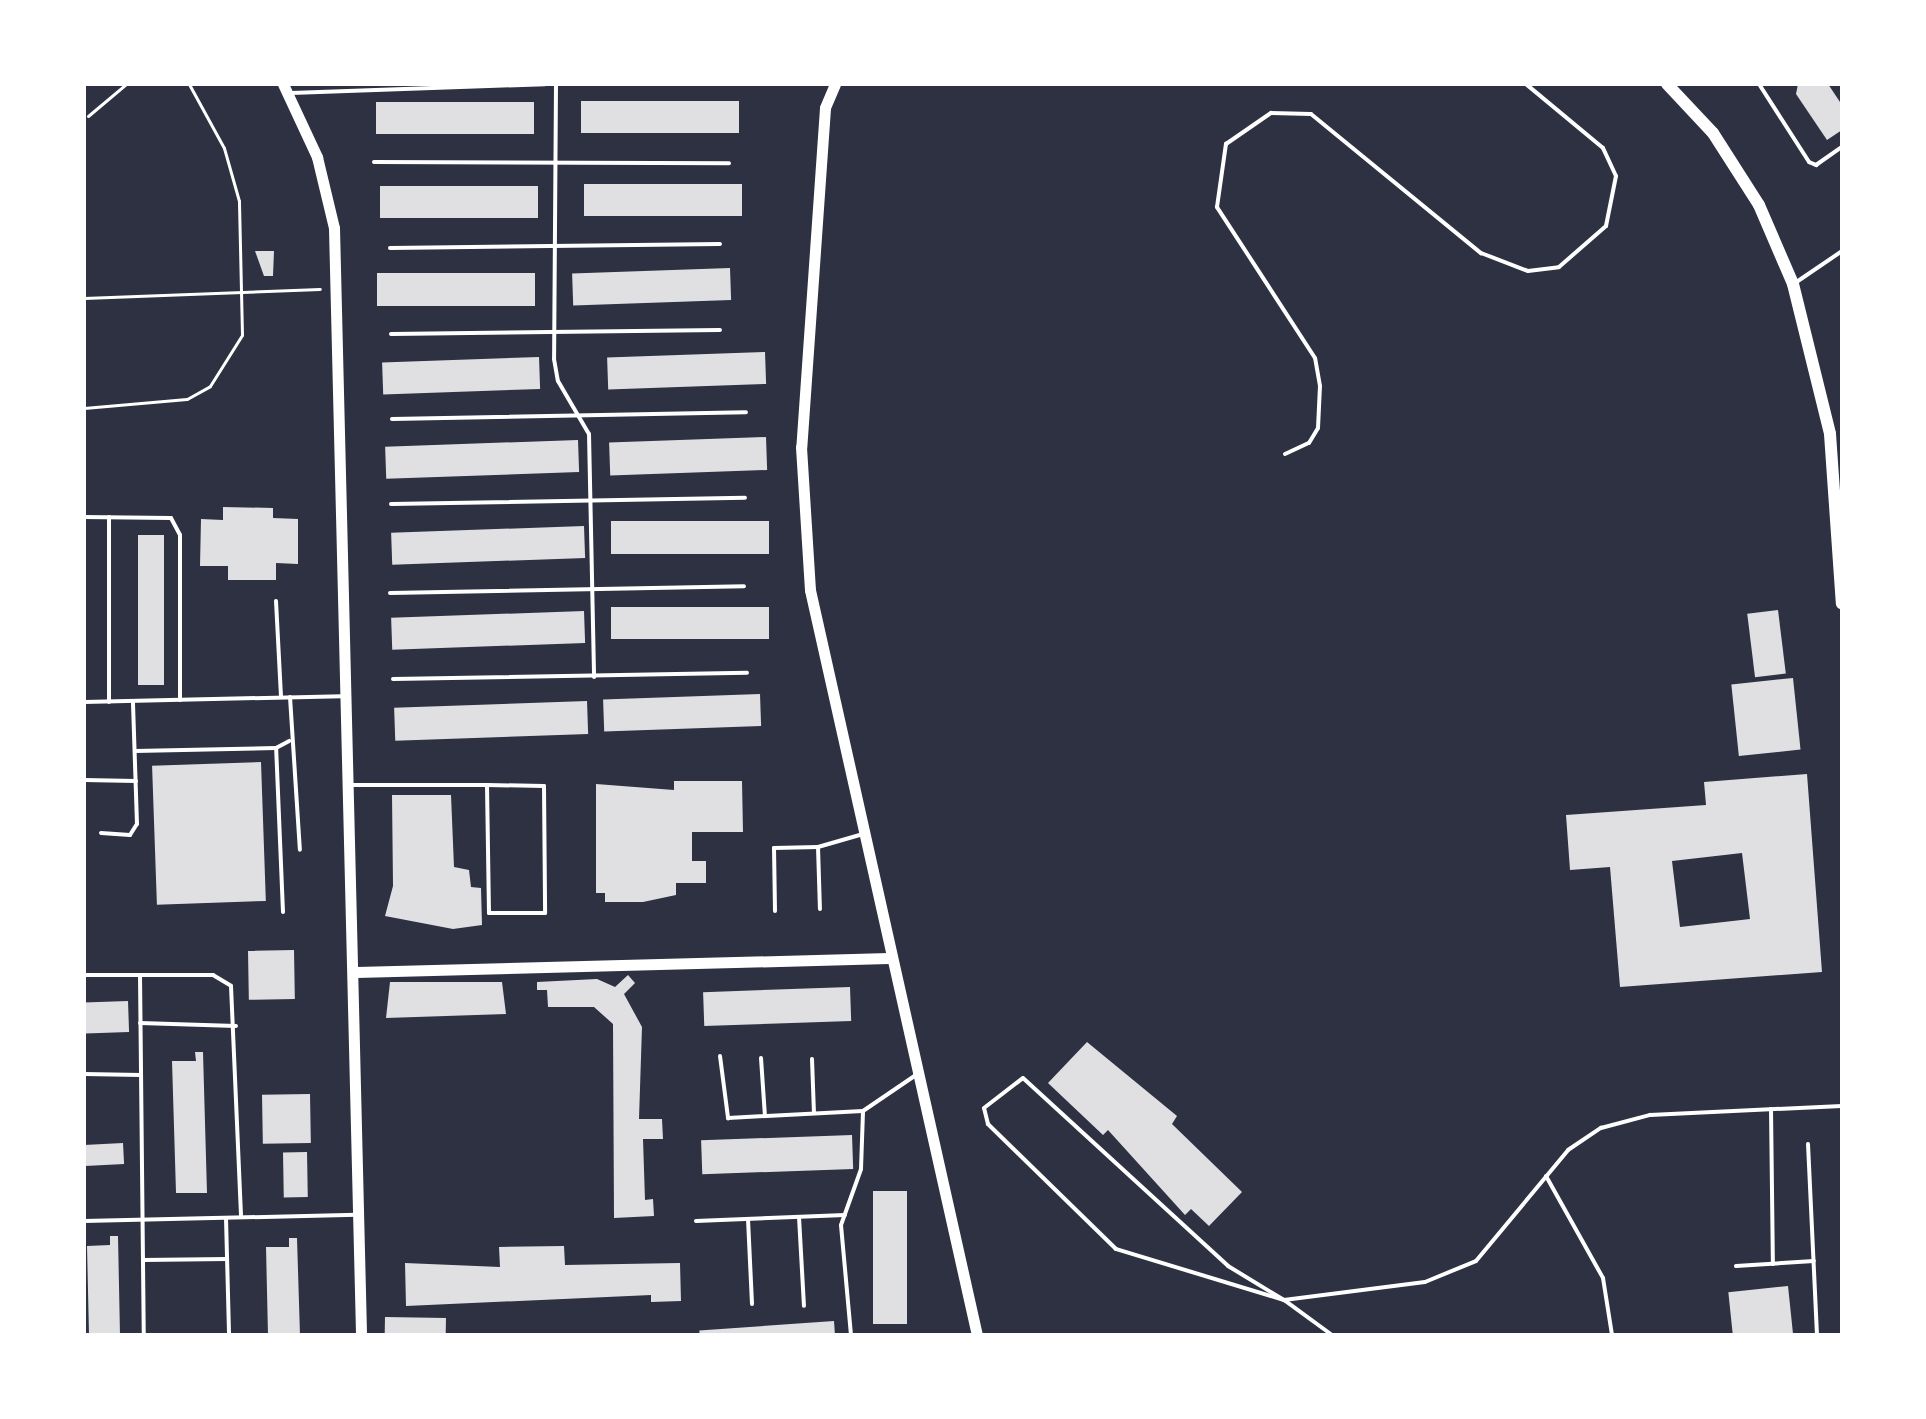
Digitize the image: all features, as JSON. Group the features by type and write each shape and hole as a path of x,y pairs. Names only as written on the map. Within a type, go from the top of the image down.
{"main road":[{"path":"1667,84 1713,133 1759,205 1793,284 1830,434 1842,604"}],"street":[{"path":"835,84 825,108 801,447 810,590 889,958 977,1335"},
{"path":"286,89 317,157 331,214 336,288 356,972 361,1335"},
{"path":"356,972 889,958"}],"lane":[{"path":"286,89 545,84"},
{"path":"556,84 554,333 558,381 589,434 594,677"},
{"path":"1285,454 1309,443 1318,428 1320,386 1315,358 1217,207 1226,144 1271,113 1311,114 1481,253 1528,271 1559,267 1606,226 1616,176 1587,132 1526,84"},
{"path":"1759,84 1809,162 1816,165 1842,147"},
{"path":"374,162 729,163"},
{"path":"390,248 720,244"},
{"path":"1793,284 1842,251"},
{"path":"391,334 720,330"},
{"path":"392,419 746,412"},
{"path":"391,504 745,498"},
{"path":"84,517 171,518 180,535 180,700"},
{"path":"109,517 109,702"},
{"path":"390,593 744,586"},
{"path":"276,601 281,697"},
{"path":"393,679 747,673"},
{"path":"84,702 348,696"},
{"path":"290,697 289,741 298,755 300,850"},
{"path":"101,833 130,835 137,824 133,701"},
{"path":"135,751 276,748 289,741"},
{"path":"276,748 283,912"},
{"path":"84,780 136,781"},
{"path":"350,785 487,785 544,786 545,913 489,913 487,785"},
{"path":"775,911 774,848 818,847 863,834"},
{"path":"818,847 820,909"},
{"path":"84,975 224,979 235,994 241,1217"},
{"path":"140,975 144,1335"},
{"path":"140,1023 236,1026"},
{"path":"720,1056 721,1110 728,1118 863,1111 916,1075"},
{"path":"761,1058 765,1116"},
{"path":"812,1059 814,1113"},
{"path":"84,1074 141,1075"},
{"path":"1332,1335 1284,1300 1228,1266 1023,1078 984,1108 1009,1150 1116,1249 1284,1300 1425,1282 1476,1261 1568,1150 1601,1128 1650,1115 1842,1106"},
{"path":"1771,1109 1773,1264"},
{"path":"851,1335 845,1215 861,1169 863,1111"},
{"path":"1808,1144 1817,1335"},
{"path":"1546,1176 1603,1278 1612,1335"},
{"path":"84,1221 359,1215"},
{"path":"696,1221 845,1215"},
{"path":"799,1217 804,1306"},
{"path":"226,1218 229,1335"},
{"path":"748,1219 752,1304"},
{"path":"143,1260 227,1259"},
{"path":"1736,1266 1814,1261"}],"path":[{"path":"88,116 126,84"},
{"path":"84,408 187,399 210,386 242,335 246,293 239,201 224,148 189,84"},
{"path":"84,298 336,288"}],"building":[{"path":"1798,84 1828,84 1842,105 1842,130 1827,140 1796,94"},
{"path":"581,101 739,101 739,133 581,133"},
{"path":"376,102 534,102 534,134 376,134"},
{"path":"584,184 742,184 742,216 584,216"},
{"path":"380,186 538,186 538,218 380,218"},
{"path":"255,251 274,251 273,276 264,276"},
{"path":"730,268 731,300 573,305 572,274"},
{"path":"377,273 535,273 535,306 377,306"},
{"path":"765,352 766,384 608,389 607,358"},
{"path":"539,357 540,389 383,394 382,362"},
{"path":"766,437 767,470 610,475 609,442"},
{"path":"578,440 579,472 386,479 385,447"},
{"path":"223,507 273,508 273,518 298,519 298,564 276,563 276,580 228,580 228,566 200,566 201,519 223,520"},
{"path":"611,521 769,521 769,554 611,554"},
{"path":"584,526 585,558 392,565 391,533"},
{"path":"138,535 164,535 164,685 138,685"},
{"path":"611,607 769,607 769,639 611,639"},
{"path":"1778,610 1786,674 1755,677 1747,614"},
{"path":"584,611 585,643 392,650 391,618"},
{"path":"1793,678 1801,750 1739,756 1731,684"},
{"path":"760,694 761,726 604,731 603,699"},
{"path":"587,701 588,734 395,741 394,708"},
{"path":"261,762 266,901 157,905 152,766"},
{"path":"1807,774 1822,972 1620,987 1610,867 1570,870 1566,815 1706,805 1704,782","holes":["1742,853 1750,919 1680,927 1672,861"]},
{"path":"674,781 742,781 743,832 692,832 692,861 706,861 706,883 676,883 676,895 643,902 605,902 605,893 596,893 596,784 674,790"},
{"path":"392,795 451,795 454,867 469,870 471,887 481,888 482,925 453,929 385,916 393,886"},
{"path":"294,950 295,999 249,1000 248,951"},
{"path":"628,975 635,983 624,994 642,1027 639,1119 662,1119 663,1139 643,1139 645,1200 653,1199 654,1216 614,1218 613,1024 594,1007 548,1007 547,990 537,990 537,982 597,979 615,987"},
{"path":"390,982 502,982 506,1014 386,1018"},
{"path":"850,987 851,1021 704,1026 703,992"},
{"path":"128,1001 129,1032 85,1034 84,1003"},
{"path":"1087,1042 1177,1116 1172,1124 1242,1192 1209,1226 1191,1209 1185,1215 1108,1130 1103,1135 1048,1083"},
{"path":"195,1052 203,1052 207,1193 176,1193 172,1061 196,1061"},
{"path":"310,1094 311,1143 263,1144 262,1095"},
{"path":"852,1135 853,1169 702,1174 701,1140"},
{"path":"123,1143 124,1164 85,1166 84,1145"},
{"path":"283,1152 307,1152 308,1197 284,1197"},
{"path":"873,1191 907,1191 907,1324 873,1324"},
{"path":"110,1236 118,1236 120,1335 89,1335 87,1246 110,1245"},
{"path":"289,1238 297,1238 300,1335 268,1335 266,1247 289,1247"},
{"path":"564,1246 565,1265 680,1263 681,1301 651,1302 651,1295 406,1306 405,1263 500,1267 499,1247"},
{"path":"1788,1286 1793,1335 1733,1335 1728,1292"},
{"path":"385,1317 446,1318 446,1335 385,1335"},
{"path":"834,1321 835,1335 700,1335 699,1330"}]}
